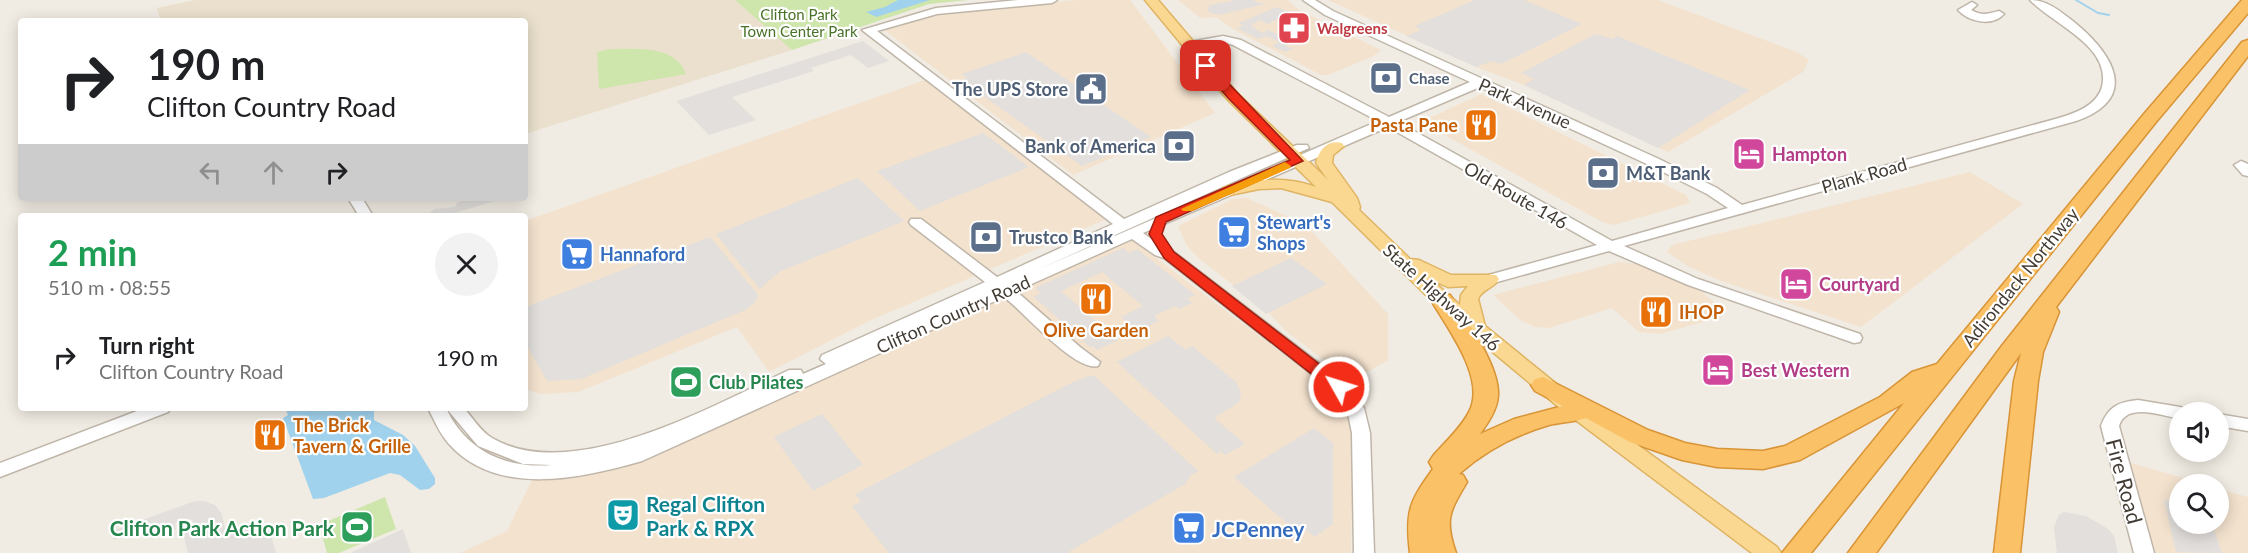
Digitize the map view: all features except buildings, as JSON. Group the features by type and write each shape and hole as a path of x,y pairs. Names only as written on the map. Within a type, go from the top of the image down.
{"highway":[{"name":"Adirondack Northway","path":"1795,553 2150,118 2248,3"},
{"name":"Adirondack Northway","path":"1861,553 2058,289 2248,45"},
{"path":"2007,553 2032,352 2058,289"},
{"path":"1423,553 1419,540 1424,486 1469,431 1485,405 1486,398 1480,364 1442,300"},
{"path":"1544,385 1639,436 1682,451 1717,458 1763,460 1791,454 1888,403 1920,378 1946,368"},
{"path":"1422,504 1435,483 1473,449 1492,437 1547,417 1585,417"},
{"path":"1443,553 1436,522 1440,500 1453,483 1485,456 1519,435 1585,417"}],"main road":[{"name":"State Highway 146","path":"1151,0 1232,96 1442,300 1585,417 1769,553"},
{"path":"1336,146 1326,153 1324,163 1349,198 1355,217"},
{"path":"1230,190 1282,182 1302,187 1339,202"},
{"path":"1391,251 1425,272 1448,281 1491,279"},
{"path":"1478,331 1470,309 1470,296 1491,279"}],"street":[{"path":"1052,0 936,11 868,30 1128,229 1160,252 1169,255"},
{"name":"Park Avenue","path":"1308,0 1329,13 1654,162 1745,208"},
{"path":"1957,0 1972,5"},
{"name":"Plank Road","path":"1491,279 2034,129 2090,110 2107,92 2110,80 2106,61 2078,32 2035,0"},
{"name":"Old Route 146","path":"1188,45 1223,39 1237,42 1384,120 1609,245 1693,282 1854,338"},
{"name":"Clifton Country Road","path":"1158,215 1230,190 1293,157 1476,80"},
{"name":"Clifton Country Road","path":"456,411 467,429 481,442 500,451 525,458 554,460 603,454 662,434 1000,286 1158,215 1234,175 1336,146 1384,120"},
{"path":"1158,215 1155,234 1169,255 1302,357 1349,399 1359,419 1361,433 1364,553"},
{"path":"916,222 1000,286 1074,351 1092,362"},
{"name":"Clifton Country Road","path":"439,411 457,442 475,457 495,464 529,472 558,473 597,466 636,456 674,440 1000,286"},
{"name":"Fire Road","path":"2144,553 2110,426 2111,416 2116,410 2127,406 2169,412"},
{"path":"0,461 131,411"},
{"path":"0,470 154,411"},
{"path":"2229,422 2248,425"}],"shaded area":[{"path":"195,0 735,0 792,50 528,133 528,18 160,18 157,8"},
{"path":"1078,0 1130,0 1215,113 1073,175 882,28 951,11"},
{"path":"1178,0 1288,0 1299,10 1381,50 1372,57 1328,75 1321,75 1233,29 1216,17 1200,18"},
{"path":"1236,0 1255,0 1255,2 1266,4 1218,15 1207,11 1210,5"},
{"path":"1328,0 1658,0 1797,52 1809,60 1803,72 1668,152 1524,85 1476,67"},
{"path":"1475,0 1524,0 1582,24 1501,64 1492,61 1476,67 1406,36 1421,30 1415,26"},
{"path":"1277,7 1291,13 1267,24 1260,20 1251,25 1261,33 1268,30 1292,41 1285,45 1293,49 1285,52 1272,46 1279,42 1267,36 1258,39 1237,28 1243,26 1239,23"},
{"path":"1596,34 1612,39 1617,36 1750,90 1658,148 1524,85 1534,79 1521,73"},
{"path":"863,41 889,61 868,68 851,55 811,68 814,71 732,97 756,120 709,135 676,101"},
{"path":"1026,52 1151,137 1082,166 961,80 967,78 962,74"},
{"path":"925,80 1107,219 869,321 769,372 737,327 578,392 541,394 528,390 528,220"},
{"path":"1481,94 1686,195 1690,203 1614,225 1602,222 1421,122"},
{"path":"983,133 1029,167 920,211 877,171"},
{"path":"1970,172 2023,204 1861,327 1721,281 1689,267 1667,252 1672,245"},
{"path":"858,178 904,221 779,272 760,289 716,234"},
{"path":"1247,198 1306,225 1388,314 1388,360 1352,381 1287,332 1266,310 1198,258 1186,244 1178,226 1233,199"},
{"path":"494,201 455,213 430,213 434,209 455,207 458,202"},
{"path":"710,237 758,295 756,301 745,310 581,379 547,381 528,347 528,306"},
{"path":"1131,239 1341,398 1353,428 1351,553 460,553 507,531 534,476 590,472"},
{"path":"1123,248 1129,253 1137,249 1195,295 1187,298 1192,303 1179,309 1175,306 1154,316 1159,321 1138,331 1121,317 1143,306 1102,272 1061,291 1118,340 1097,350 1093,346 1090,347 1034,297 1041,293 1035,288"},
{"path":"1291,258 1327,284 1266,314 1232,286"},
{"path":"1619,262 1637,264 1702,292 1719,306 1720,317 1660,334 1639,332 1612,308 1549,328 1535,327 1520,320 1493,295"},
{"path":"1168,336 1186,350 1192,346 1236,382 1241,393 1239,402 1214,418 1245,444 1225,455 1221,451 1217,454 1117,362"},
{"path":"1093,375 1198,471 1191,475 1185,484 1067,553 889,553 852,506 861,502 855,494 1075,381"},
{"path":"822,414 863,465 813,491 774,437"},
{"path":"1314,428 1333,443 1333,524 1315,537 1306,530 1299,534 1234,477"},
{"path":"2131,463 2169,474 2169,534 2229,534 2229,492 2248,497 2248,553 2153,553"},
{"path":"2164,500 2169,501 2169,522"},
{"path":"195,501 205,501 215,505 222,514 226,535 256,524 257,529 268,525 276,553 188,553 182,529 194,524 192,520 186,519 175,523 176,529 152,539 150,527 114,540 112,531"},
{"path":"2064,512 2086,516 2108,529 2114,536 2118,553 2057,553 2054,527 2059,515"},
{"path":"403,529 411,553 350,553"},
{"path":"2172,534 2215,534 2222,553 2176,552"}],"green space":[{"name":"Clifton Park Town Center Park","path":"735,0 968,0 929,4 792,50"},
{"path":"611,49 644,49 665,53 681,65 686,74 599,89 597,52"},
{"name":"Clifton Park Action Park","path":"385,497 396,529 339,553 327,553 319,525"}],"water":[{"path":"898,0 930,0 876,17 866,12 885,7"},
{"path":"286,411 374,411 374,420 403,435 415,446 435,478 435,484 429,489 420,490 400,475 390,473 324,498 313,499 283,418 288,415"}],"waterway":[{"path":"2076,0 2098,13 2109,15"}],"slow traffic":[{"path":"1187,209 1285,166"}],"place":[{"name":"Walgreens","path":"1294,28"},
{"name":"Chase","path":"1386,78"},
{"name":"The UPS Store","path":"1091,89"},
{"name":"Pasta Pane","path":"1481,125"},
{"name":"Bank of America","path":"1179,146"},
{"name":"Hampton","path":"1749,154"},
{"name":"M&T Bank","path":"1603,173"},
{"name":"Stewart's Shops","path":"1234,232"},
{"name":"Trustco Bank","path":"986,237"},
{"name":"Hannaford","path":"577,254"},
{"name":"Courtyard","path":"1796,284"},
{"name":"Olive Garden","path":"1096,299"},
{"name":"IHOP","path":"1656,312"},
{"name":"Best Western","path":"1718,370"},
{"name":"Club Pilates","path":"686,382"},
{"name":"The Brick Tavern & Grille","path":"270,435"},
{"name":"Regal Clifton Park & RPX","path":"623,515"},
{"name":"Clifton Park Action Park","path":"357,527"},
{"name":"JCPenney","path":"1189,528"}],"route":[{"path":"1206,66 1232,96 1297,161 1161,220 1155,234 1169,255 1339,387"}]}
